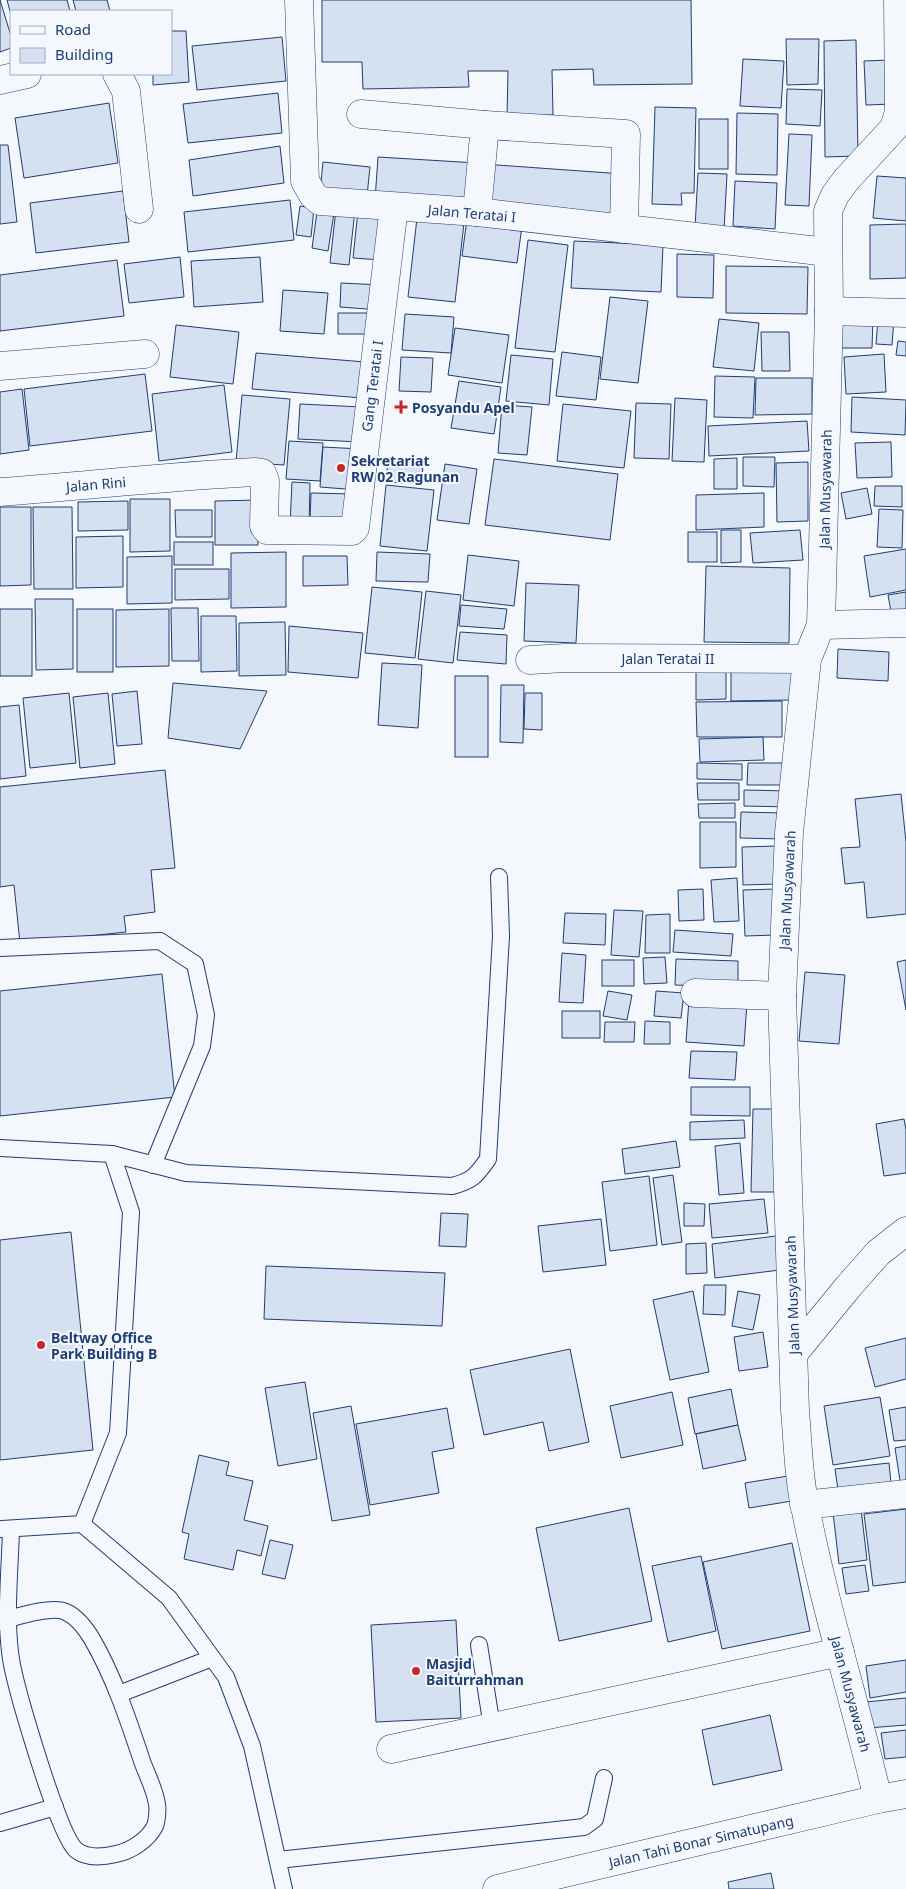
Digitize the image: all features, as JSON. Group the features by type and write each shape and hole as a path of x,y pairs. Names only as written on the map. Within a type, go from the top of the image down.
{"main road":[{"name":"Jalan Teratai I","path":"299,0 305,181 308,189 320,200 477,212 828,252"},
{"name":"Jalan Musyawarah","path":"878,1799 804,1505 795,1411 782,996 789,832 807,659 821,625 829,311 828,210 846,180 894,128 900,112 898,0"},
{"path":"0,80 22,75"},
{"path":"118,75 126,91 139,209"},
{"path":"361,114 485,125 626,134 624,229"},
{"path":"477,212 485,125"},
{"name":"Gang Teratai I","path":"192,475 262,473 265,481 264,526 266,530 347,532 355,528 394,207"},
{"path":"829,311 906,313"},
{"path":"0,366 145,354"},
{"name":"Jalan Rini","path":"0,492 75,487 192,475"},
{"path":"821,625 906,623"},
{"name":"Jalan Teratai II","path":"530,660 565,658 807,659"},
{"path":"695,992 782,996"},
{"path":"794,1353 878,1253 906,1231"},
{"path":"804,1505 906,1494"},
{"path":"391,1749 840,1652"},
{"name":"Jalan Tahi Bonar Simatupang","path":"497,1889 906,1794"}],"lane":[{"path":"0,1148 112,1154 186,1173 452,1186 468,1182 477,1175 488,1159 501,936 499,877"},
{"path":"0,948 160,941 195,964 206,1015 202,1046 153,1165"},
{"path":"82,1524 118,1433 131,1212 112,1154"},
{"path":"4,1621 47,1610 65,1611 78,1621 91,1637 120,1694 157,1804 156,1825 143,1842 118,1854 93,1857 77,1850 67,1836 55,1807 12,1664 4,1621 6,1529 82,1524 169,1598 226,1677 252,1746 284,1889"},
{"path":"479,1645 492,1727"},
{"path":"120,1694 212,1658"},
{"path":"278,1860 584,1827 596,1818 604,1778"},
{"path":"0,1823 55,1807"}],"building":[{"path":"0,0 10,33 10,48 0,52"},
{"path":"7,0 67,0 70,10 10,10"},
{"path":"73,0 107,0 110,10 76,10"},
{"path":"322,0 691,0 692,84 594,85 593,69 552,70 553,115 507,116 508,71 468,71 469,87 363,89 362,62 322,62"},
{"path":"172,31 186,31 189,82 153,85 153,75 172,75"},
{"path":"282,37 286,81 197,90 192,46"},
{"path":"786,39 819,39 818,84 787,85"},
{"path":"856,40 858,156 825,157 824,41"},
{"path":"743,59 784,61 781,108 740,106"},
{"path":"890,60 892,104 866,105 864,61"},
{"path":"787,89 822,90 820,126 786,124"},
{"path":"278,93 282,133 188,143 183,104"},
{"path":"109,103 118,163 24,178 15,118"},
{"path":"655,107 696,108 694,193 681,193 682,205 652,204"},
{"path":"737,113 778,114 777,175 736,174"},
{"path":"699,119 728,119 728,169 699,169"},
{"path":"789,134 812,135 809,206 785,205"},
{"path":"0,145 8,145 17,222 0,224"},
{"path":"280,146 284,183 193,196 189,160"},
{"path":"378,157 477,163 475,206 375,200"},
{"path":"323,162 370,167 367,196 320,192"},
{"path":"483,164 623,174 620,221 479,211"},
{"path":"698,173 727,174 724,230 695,228"},
{"path":"877,176 906,178 906,221 873,218"},
{"path":"735,181 777,183 775,229 733,226"},
{"path":"123,191 129,242 36,253 30,203"},
{"path":"290,200 294,240 188,252 184,212"},
{"path":"318,205 335,207 328,251 312,248"},
{"path":"300,206 314,208 311,237 296,235"},
{"path":"336,209 355,210 349,265 330,263"},
{"path":"358,211 386,213 382,260 353,258"},
{"path":"417,218 464,223 455,302 408,297"},
{"path":"467,219 522,226 517,263 462,256"},
{"path":"906,224 906,278 870,279 870,225"},
{"path":"528,240 568,245 555,352 515,348"},
{"path":"574,241 663,245 661,292 571,288"},
{"path":"677,254 714,255 713,298 677,297"},
{"path":"180,257 184,297 129,303 124,264"},
{"path":"260,257 263,302 194,307 191,261"},
{"path":"117,260 124,316 0,331 0,275"},
{"path":"726,266 808,267 807,314 726,313"},
{"path":"341,283 382,285 381,310 340,307"},
{"path":"283,290 328,293 324,334 280,331"},
{"path":"610,297 648,301 638,383 600,379"},
{"path":"338,313 376,313 375,334 338,334"},
{"path":"405,314 454,317 451,353 402,350"},
{"path":"838,317 873,318 872,348 838,348"},
{"path":"719,319 759,323 754,371 713,367"},
{"path":"878,319 894,319 892,345 876,344"},
{"path":"176,325 239,332 233,384 170,377"},
{"path":"455,328 509,335 502,383 448,375"},
{"path":"761,332 789,332 790,371 762,371"},
{"path":"898,341 906,342 906,356 896,355"},
{"path":"562,352 601,357 596,400 556,396"},
{"path":"256,353 365,362 362,398 252,389"},
{"path":"884,354 886,392 846,394 844,357"},
{"path":"511,355 553,359 549,405 506,401"},
{"path":"401,357 433,358 431,392 399,391"},
{"path":"145,374 152,431 30,446 24,389"},
{"path":"715,376 755,377 753,418 714,417"},
{"path":"756,378 812,378 812,414 755,415"},
{"path":"459,381 501,387 494,434 451,428"},
{"path":"224,385 232,452 159,461 152,394"},
{"path":"22,389 29,450 0,454 0,392"},
{"path":"242,395 290,399 284,465 236,462"},
{"path":"852,397 906,400 905,435 851,432"},
{"path":"675,398 707,400 704,462 672,461"},
{"path":"636,403 671,404 669,459 634,458"},
{"path":"300,404 362,407 360,442 298,439"},
{"path":"563,404 631,411 624,468 557,461"},
{"path":"502,405 532,407 527,455 498,453"},
{"path":"807,421 809,451 709,456 708,426"},
{"path":"289,441 323,443 320,481 286,479"},
{"path":"891,442 892,477 857,478 855,443"},
{"name":"Sekretariat RW 02 Ragunan","path":"323,447 361,449 358,490 320,487"},
{"path":"743,457 775,457 774,487 743,486"},
{"path":"737,458 737,489 714,489 714,459"},
{"path":"388,459 423,461 422,484 386,482"},
{"path":"494,459 618,474 610,540 485,525"},
{"path":"808,462 808,521 777,522 776,463"},
{"path":"445,464 477,469 469,524 437,520"},
{"path":"292,482 310,483 309,527 290,526"},
{"path":"386,485 434,490 427,551 380,546"},
{"path":"875,486 902,486 902,507 874,506"},
{"path":"867,488 872,514 846,519 841,493"},
{"path":"311,493 354,494 352,526 310,524"},
{"path":"764,493 764,527 696,530 696,495"},
{"path":"130,499 170,499 170,551 130,552"},
{"path":"258,500 258,545 215,545 215,501"},
{"path":"128,501 128,530 78,531 78,502"},
{"path":"0,507 31,507 31,585 0,586"},
{"path":"33,507 72,507 73,589 34,589"},
{"path":"879,509 903,510 902,548 877,547"},
{"path":"175,510 212,510 212,537 176,537"},
{"path":"721,530 741,530 741,562 721,563"},
{"path":"800,530 803,560 753,563 750,533"},
{"path":"688,532 717,532 717,562 688,562"},
{"path":"123,536 123,587 76,588 76,537"},
{"path":"174,542 213,542 213,565 174,565"},
{"path":"906,549 906,590 870,597 864,556"},
{"path":"286,552 286,607 231,608 231,553"},
{"path":"377,552 430,554 428,582 376,581"},
{"path":"468,555 519,561 514,606 463,600"},
{"path":"172,556 172,603 127,604 127,557"},
{"path":"303,556 347,556 348,585 303,586"},
{"path":"706,566 790,568 789,643 704,642"},
{"path":"175,569 229,569 229,599 175,600"},
{"path":"526,583 579,585 576,643 524,641"},
{"path":"372,587 422,592 415,658 365,653"},
{"path":"426,591 461,595 453,663 418,659"},
{"path":"906,592 906,615 892,617 888,595"},
{"path":"35,599 73,599 73,669 36,670"},
{"path":"461,605 507,609 504,629 459,626"},
{"path":"171,608 198,608 199,661 172,661"},
{"path":"0,609 32,609 32,676 0,676"},
{"path":"77,609 113,609 113,672 77,672"},
{"path":"169,609 169,666 116,667 116,610"},
{"path":"201,616 236,616 237,671 201,672"},
{"path":"285,622 286,675 239,676 239,623"},
{"path":"289,626 363,633 358,678 288,672"},
{"path":"460,632 507,635 506,664 457,660"},
{"path":"838,649 889,652 888,681 837,678"},
{"path":"792,660 792,700 731,701 731,661"},
{"path":"382,663 422,665 418,728 378,725"},
{"path":"726,664 726,699 696,700 696,665"},
{"path":"455,676 488,676 488,757 455,757"},
{"path":"173,683 267,691 240,749 168,738"},
{"path":"501,685 524,685 523,743 500,742"},
{"path":"137,691 142,744 117,746 112,694"},
{"path":"69,693 76,763 30,768 23,698"},
{"path":"108,693 115,764 80,768 73,697"},
{"path":"525,693 542,693 542,730 524,729"},
{"path":"782,701 782,737 697,737 696,702"},
{"path":"19,705 26,776 0,779 0,707"},
{"path":"763,737 764,760 700,762 699,739"},
{"path":"697,763 742,764 742,780 697,779"},
{"path":"748,763 793,763 793,785 747,785"},
{"path":"165,770 175,868 151,870 155,912 124,916 126,932 20,943 14,885 0,887 0,787"},
{"path":"697,783 739,783 739,800 698,800"},
{"path":"744,790 791,791 791,807 744,806"},
{"path":"901,794 906,842 906,914 867,918 864,882 845,884 841,848 860,847 855,799"},
{"path":"735,803 735,818 699,818 698,804"},
{"path":"741,812 783,813 783,839 740,838"},
{"path":"700,822 736,822 736,867 700,868"},
{"path":"777,846 778,884 743,885 742,847"},
{"path":"737,878 739,921 714,922 711,880"},
{"path":"703,889 704,920 679,921 678,890"},
{"path":"776,889 778,935 745,936 743,890"},
{"path":"614,910 643,911 639,957 611,955"},
{"path":"565,913 606,914 605,945 563,943"},
{"path":"670,914 670,953 645,953 646,915"},
{"path":"675,930 733,934 731,956 673,952"},
{"path":"562,953 586,955 583,1003 559,1002"},
{"path":"665,957 667,983 644,984 643,958"},
{"path":"676,959 738,961 738,987 675,985"},
{"path":"602,960 634,960 634,986 602,986"},
{"path":"906,960 906,1010 897,962"},
{"path":"805,972 845,975 839,1044 799,1041"},
{"path":"162,974 175,1097 0,1116 0,991"},
{"path":"608,991 632,995 627,1020 603,1016"},
{"path":"656,991 684,993 681,1018 654,1016"},
{"path":"689,999 747,1002 744,1046 686,1042"},
{"path":"562,1011 600,1011 600,1038 562,1038"},
{"path":"645,1021 670,1022 670,1044 644,1044"},
{"path":"605,1022 635,1022 634,1042 604,1042"},
{"path":"691,1051 737,1052 735,1080 689,1078"},
{"path":"691,1087 750,1087 750,1116 691,1115"},
{"path":"753,1109 781,1109 780,1192 751,1192"},
{"path":"904,1119 906,1130 906,1173 884,1176 876,1124"},
{"path":"744,1120 745,1138 690,1140 690,1122"},
{"path":"676,1141 680,1167 625,1174 622,1149"},
{"path":"740,1143 744,1193 719,1195 715,1146"},
{"path":"673,1175 682,1242 662,1245 653,1178"},
{"path":"649,1176 657,1245 610,1251 602,1182"},
{"path":"764,1199 768,1233 712,1238 709,1204"},
{"path":"684,1203 705,1204 704,1226 684,1226"},
{"path":"441,1213 468,1214 466,1247 439,1246"},
{"path":"601,1219 606,1265 543,1272 538,1226"},
{"name":"Beltway Office Park Building B","path":"71,1232 93,1450 0,1460 0,1240"},
{"path":"776,1236 780,1270 715,1278 712,1244"},
{"path":"706,1243 707,1273 686,1274 686,1244"},
{"path":"266,1266 445,1273 442,1326 264,1319"},
{"path":"704,1285 726,1285 725,1315 703,1314"},
{"path":"693,1291 709,1372 670,1380 653,1300"},
{"path":"738,1291 760,1295 753,1330 732,1326"},
{"path":"763,1332 768,1367 739,1371 734,1337"},
{"path":"906,1338 906,1379 875,1387 865,1348"},
{"path":"570,1349 589,1442 549,1451 543,1422 484,1435 470,1370"},
{"path":"305,1382 317,1459 278,1466 265,1388"},
{"path":"731,1389 738,1425 695,1434 688,1398"},
{"path":"672,1392 683,1445 621,1458 610,1406"},
{"path":"880,1397 890,1456 833,1465 824,1406"},
{"path":"351,1406 370,1515 332,1521 313,1413"},
{"path":"906,1407 906,1440 894,1441 889,1410"},
{"path":"447,1408 454,1448 432,1452 439,1493 370,1505 356,1424"},
{"path":"738,1425 746,1460 703,1469 696,1434"},
{"path":"906,1446 906,1487 901,1487 895,1448"},
{"path":"199,1455 229,1462 226,1475 253,1481 244,1520 268,1526 261,1556 237,1550 233,1570 184,1559 189,1534 182,1532"},
{"path":"889,1463 891,1483 838,1490 835,1469"},
{"path":"788,1476 792,1501 749,1508 745,1483"},
{"path":"860,1500 867,1560 839,1564 832,1504"},
{"path":"629,1508 652,1621 559,1641 536,1528"},
{"path":"906,1509 906,1582 873,1586 864,1514"},
{"path":"270,1540 293,1545 285,1579 262,1574"},
{"path":"792,1543 810,1631 722,1649 703,1562"},
{"path":"701,1556 716,1631 668,1642 652,1566"},
{"path":"865,1565 869,1591 846,1594 842,1568"},
{"name":"Masjid Baiturrahman","path":"456,1620 461,1718 376,1722 371,1625"},
{"path":"906,1660 906,1692 870,1698 866,1666"},
{"path":"906,1698 906,1725 868,1728 866,1702"},
{"path":"770,1715 782,1770 713,1785 702,1730"},
{"path":"906,1730 906,1757 885,1759 881,1733"},
{"path":"771,1873 774,1889 729,1889 728,1882"}],"place":[{"name":"Posyandu Apel","path":"401,407"},
{"name":"Sekretariat RW 02 Ragunan","path":"341,468"},
{"name":"Beltway Office Park Building B","path":"41,1345"},
{"name":"Masjid Baiturrahman","path":"416,1671"}]}
